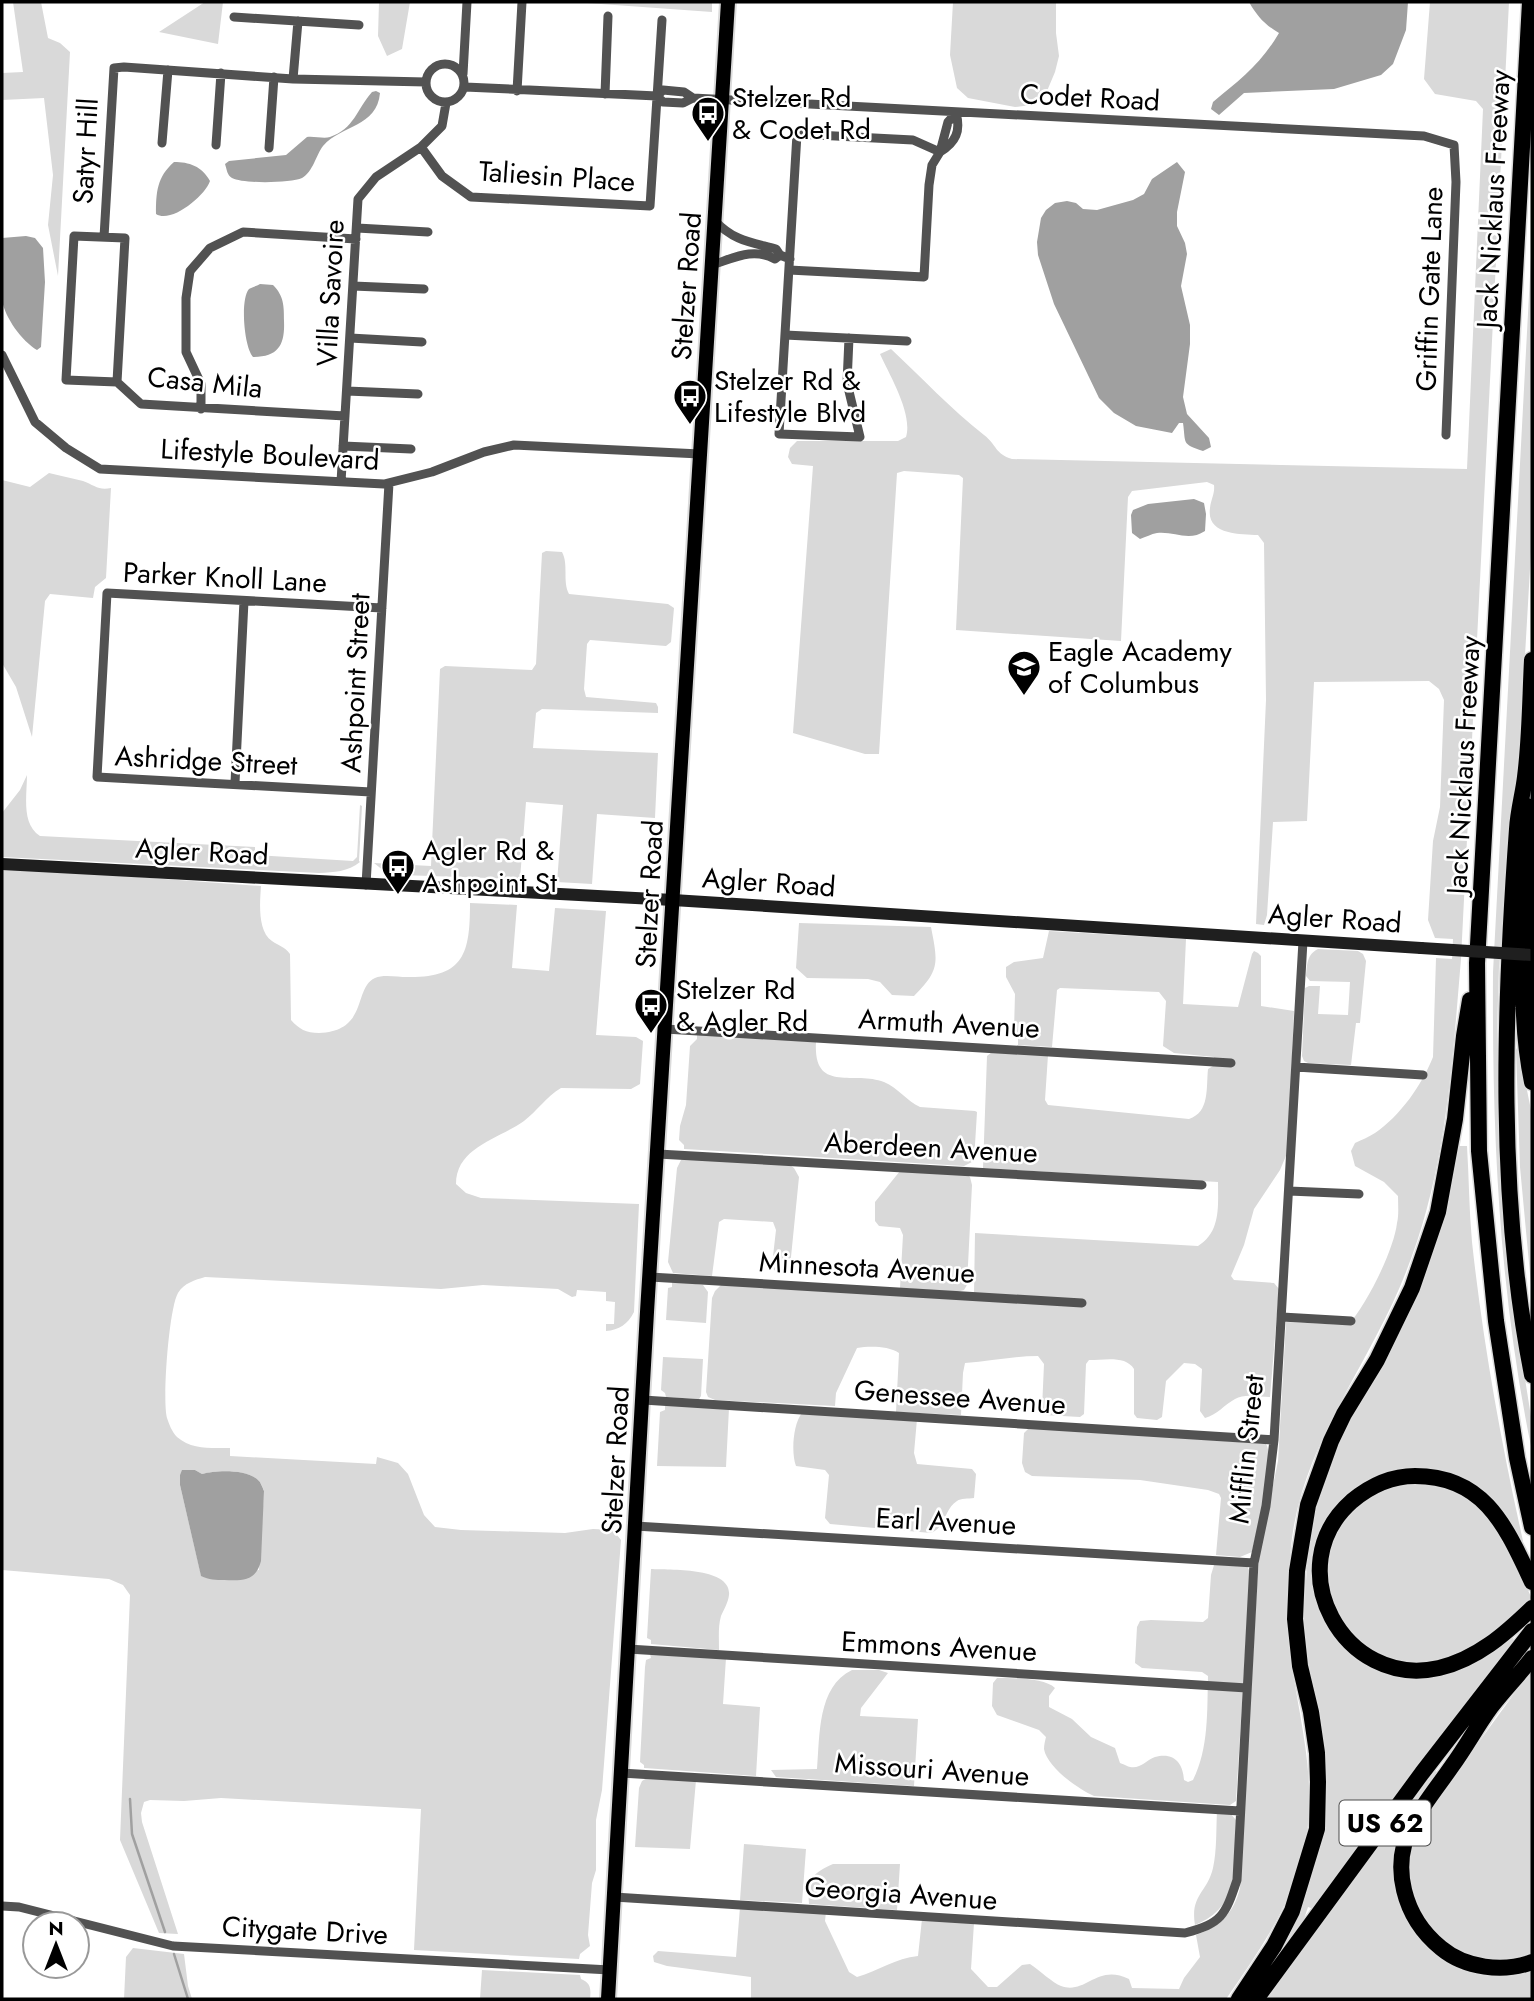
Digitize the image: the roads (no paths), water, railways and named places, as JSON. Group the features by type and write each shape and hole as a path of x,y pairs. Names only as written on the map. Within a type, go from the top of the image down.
{"highway":[{"name":"Jack Nicklaus Freeway","path":"1530,2 1478,963 1479,1151 1496,1321 1517,1458 1532,1527"},
{"name":"Jack Nicklaus Freeway","path":"1532,660 1525,775 1517,825 1507,1042 1507,1116 1517,1263 1532,1375"},
{"path":"1525,775 1528,825 1522,1000 1532,1082"},
{"path":"1239,1999 1274,1947 1292,1911 1317,1829 1317,1754 1300,1666 1296,1619 1297,1571 1308,1505 1335,1432 1377,1360 1412,1289 1438,1212 1455,1119 1464,1036 1478,963"},
{"path":"1532,1582 1506,1529 1491,1507 1475,1493 1443,1479 1402,1476 1363,1492 1344,1509 1328,1536 1321,1558 1321,1588 1328,1613 1338,1630 1370,1658 1391,1667 1415,1671 1439,1668 1461,1661 1486,1648 1532,1608"},
{"name":"US 62","path":"1256,1999 1422,1773 1525,1659 1532,1631"},
{"path":"1525,1659 1411,1825 1403,1847 1401,1868 1403,1889 1419,1927 1449,1955 1467,1962 1500,1968 1532,1962"}],"main road":[{"name":"Stelzer Road","path":"608,1999 729,2"},
{"name":"Agler Road","path":"2,864 673,900 1532,955"}],"street":[{"path":"463,74 452,65 438,65 427,75 428,93 436,100 446,103 455,100 465,86 463,74 467,2"},
{"path":"517,91 522,2"},
{"path":"234,16 359,25"},
{"path":"605,94 608,16"},
{"name":"Taliesin Place","path":"421,147 442,176 471,197 650,206 662,20"},
{"path":"293,79 298,21"},
{"name":"Satyr Hill","path":"104,237 114,68 168,70"},
{"path":"162,143 168,70 293,79 426,82"},
{"path":"216,145 221,73"},
{"path":"269,148 274,77"},
{"path":"465,86 517,91 657,96"},
{"name":"Codet Road","path":"657,96 663,102 683,103 693,98 1424,136 1454,145"},
{"name":"Villa Savoire","path":"341,482 358,199 376,177 421,147 442,126 446,103"},
{"path":"789,270 924,276 932,165 940,152 952,144 959,125 956,113"},
{"path":"849,338 847,383 860,437 779,434 797,134 913,140 940,152"},
{"name":"Griffin Gate Lane","path":"1446,435 1456,182 1454,145"},
{"path":"715,221 727,234 776,249 780,255 790,259"},
{"path":"357,228 428,232"},
{"path":"201,409 201,384 186,352 186,298 190,271 210,248 243,232 356,239"},
{"name":"Casa Mila","path":"104,237 74,236 66,380 117,382 141,404 345,416"},
{"path":"104,237 125,238 117,382"},
{"path":"712,265 756,252 775,259 780,255"},
{"path":"353,286 424,289"},
{"path":"785,335 907,341"},
{"path":"350,338 422,342"},
{"name":"Lifestyle Boulevard","path":"2,355 35,422 66,448 100,469 389,483 514,445 700,454"},
{"path":"347,391 418,394"},
{"path":"343,446 411,449"},
{"name":"Ashpoint Street","path":"366,885 389,483"},
{"name":"Parker Knoll Lane","path":"107,593 382,608"},
{"name":"Ashridge Street","path":"107,593 97,776 371,792"},
{"path":"234,783 244,601"},
{"name":"Mifflin Street","path":"1185,1933 1208,1927 1227,1911 1237,1880 1254,1563 1266,1506 1274,1440 1303,941"},
{"name":"Armuth Avenue","path":"665,1029 1231,1063"},
{"path":"1296,1067 1423,1075"},
{"name":"Aberdeen Avenue","path":"658,1154 1202,1185"},
{"path":"1289,1191 1359,1194"},
{"name":"Minnesota Avenue","path":"650,1277 1082,1303"},
{"path":"1282,1317 1351,1321"},
{"name":"Genessee Avenue","path":"643,1400 1274,1440"},
{"name":"Earl Avenue","path":"635,1527 1254,1563"},
{"name":"Emmons Avenue","path":"628,1649 1247,1688"},
{"name":"Missouri Avenue","path":"621,1773 1240,1811"},
{"name":"Georgia Avenue","path":"614,1898 1185,1933"},
{"name":"Citygate Drive","path":"2,1906 19,1907 173,1946 610,1970"}],"waterway":[{"path":"130,1799 132,1834 165,1932"},
{"path":"174,1954 188,1999"}],"place":[{"name":"Stelzer Rd & Codet Rd","path":"708,143"},
{"name":"Stelzer Rd & Lifestyle Blvd","path":"690,426"},
{"name":"Eagle Academy of Columbus","path":"1024,697"},
{"name":"Agler Rd & Ashpoint St","path":"398,896"},
{"name":"Stelzer Rd & Agler Rd","path":"651,1035"}]}
